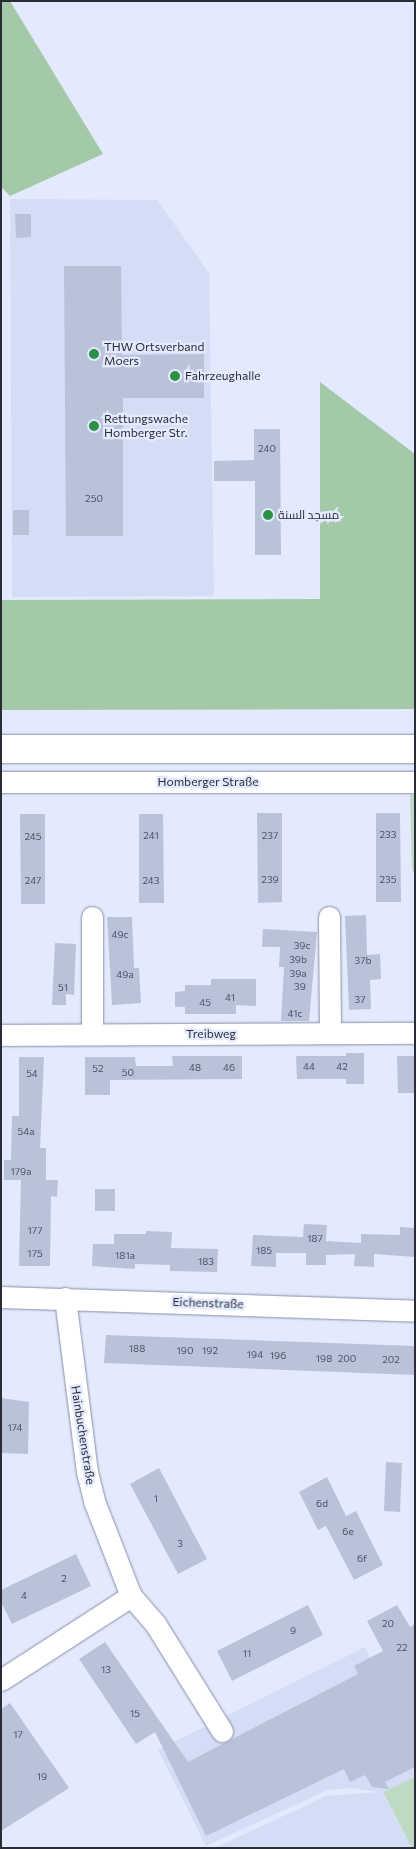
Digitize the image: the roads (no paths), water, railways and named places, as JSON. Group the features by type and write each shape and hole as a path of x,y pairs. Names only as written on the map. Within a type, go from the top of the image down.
{"main road":[{"path":"2,749 415,749"}],"street":[{"path":"1,781 2,749"},
{"name":"Homberger Straße","path":"1,781 415,782"},
{"path":"92,917 92,1034"},
{"path":"329,917 330,1033"},
{"name":"Treibweg","path":"1,1035 415,1033"},
{"name":"Eichenstraße","path":"1,1297 415,1311"},
{"name":"Hainbuchenstraße","path":"65,1298 87,1472 131,1596 156,1625 222,1730"},
{"path":"1,1680 131,1596"}],"place":[{"name":"THW Ortsverband Moers","path":"94,354"},
{"name":"Fahrzeughalle","path":"175,376"},
{"name":"Rettungswache Homberger Str.","path":"94,426"},
{"name":"مسجد السنة","path":"268,515"}]}
